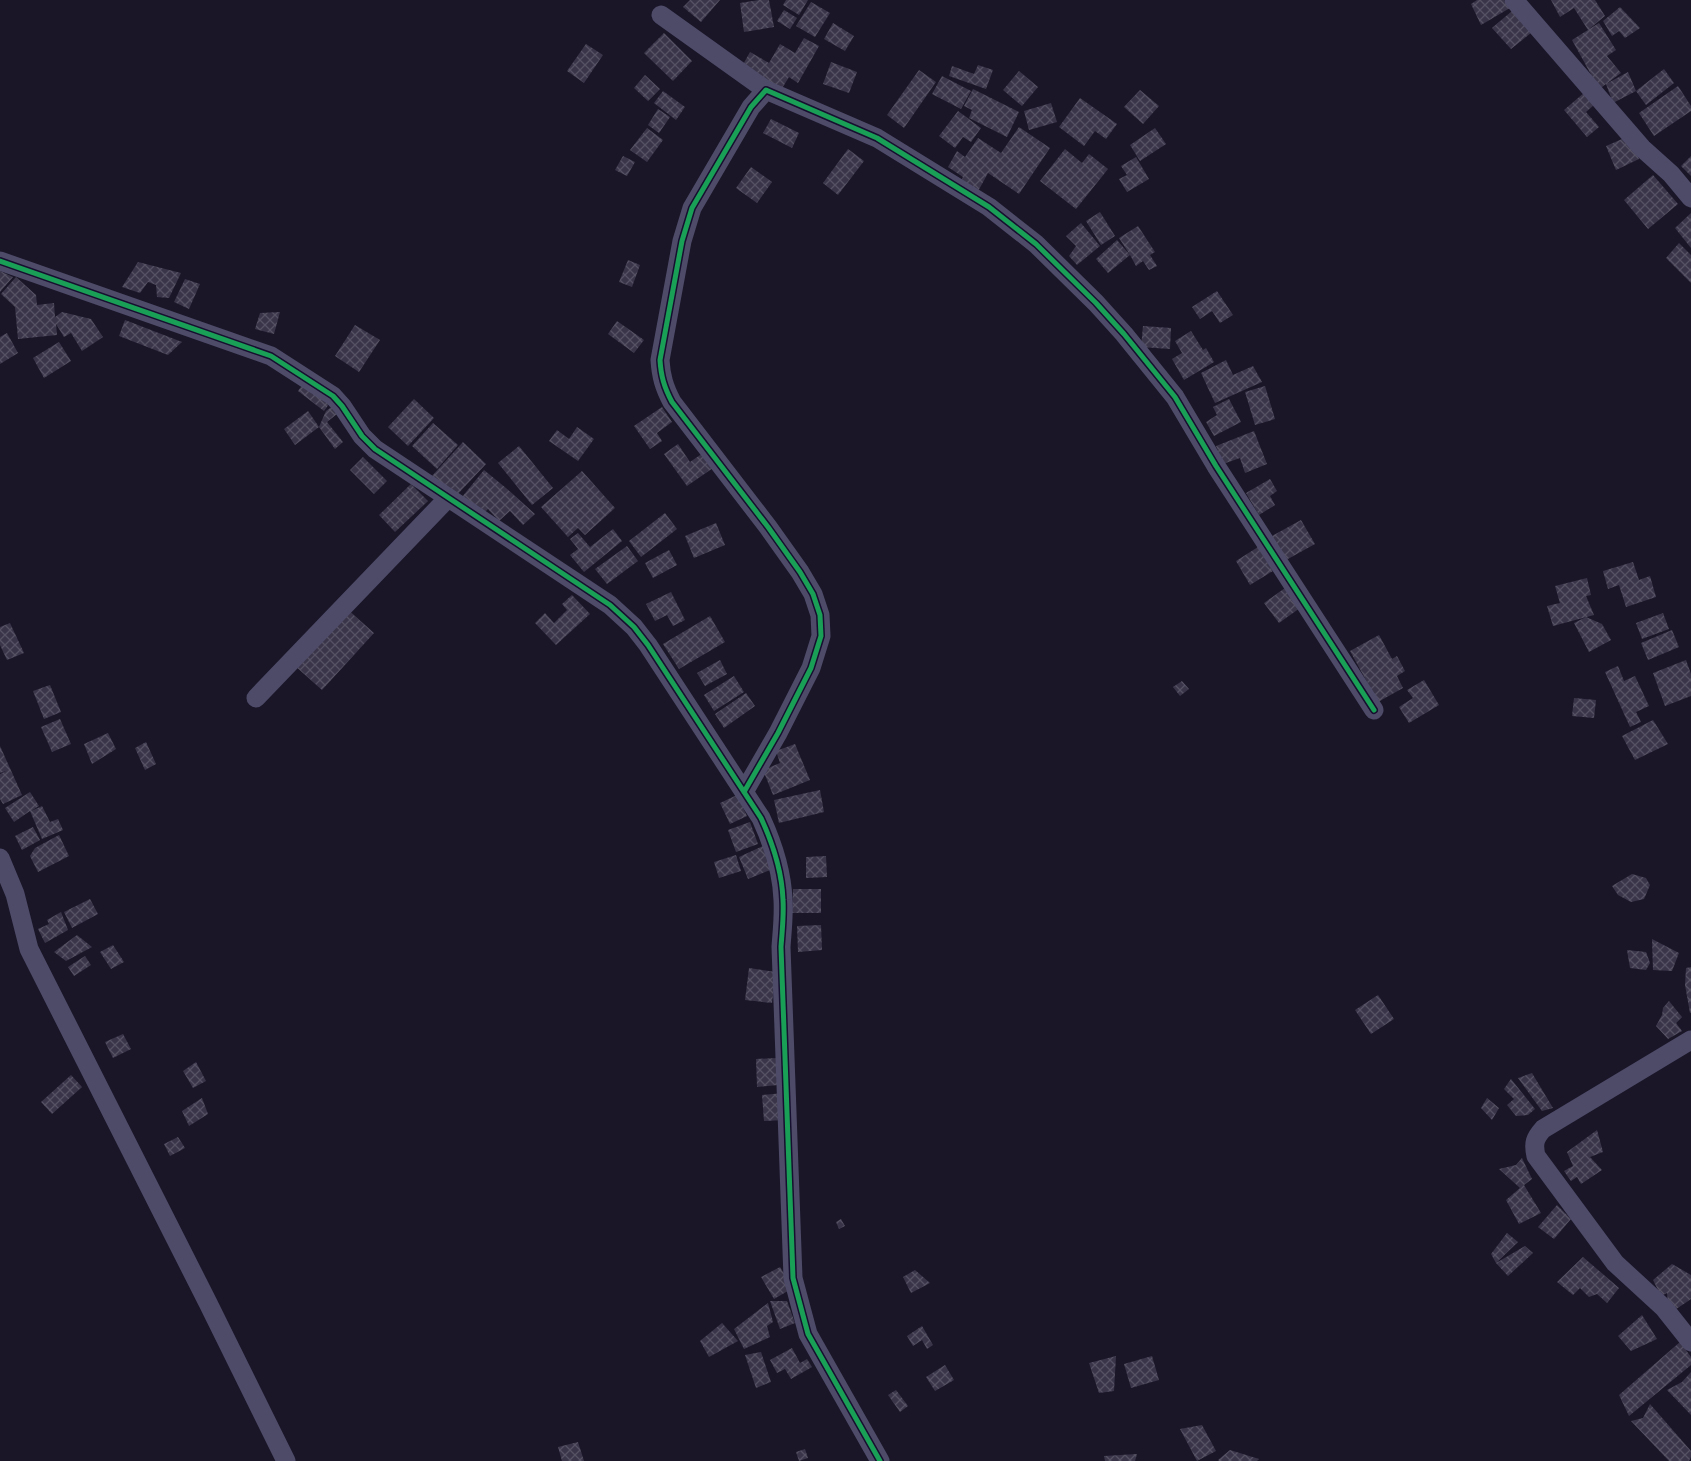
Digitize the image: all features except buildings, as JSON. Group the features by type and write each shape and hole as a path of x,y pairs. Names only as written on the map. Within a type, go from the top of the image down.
{"street":[{"path":"1514,0 1642,148 1671,174 1691,198"},
{"path":"661,15 766,90 877,138 989,207 1036,244 1124,334 1175,397 1216,466 1374,710"},
{"path":"744,792 778,734 812,668 821,636 820,615 813,594 800,572 768,527 672,402 664,387 660,360 682,241 692,208 751,107 766,90"},
{"path":"0,261 271,356 332,396 342,406 362,436 375,449 610,605 634,627 648,644 761,818 771,839 781,880 783,901 781,947 793,1278 808,1334 880,1461"},
{"path":"256,698 448,498"},
{"path":"0,858 15,894 29,949 208,1302 286,1461"},
{"path":"1691,1040 1543,1129 1536,1138 1534,1146 1536,1156 1615,1263 1664,1308 1691,1342"}],"cycle path":[{"path":"744,792 778,733 811,668 821,636 820,615 813,594 800,572 768,527 672,402 663,381 660,360 682,241 692,208 751,107 766,90 877,138 989,207 1036,244 1096,303 1175,397 1216,466 1374,710"},
{"path":"0,261 271,356 333,396 362,436 375,449 610,605 634,627 648,645 761,818 776,858 781,879 783,906 781,947 793,1278 808,1334 880,1461"}]}
